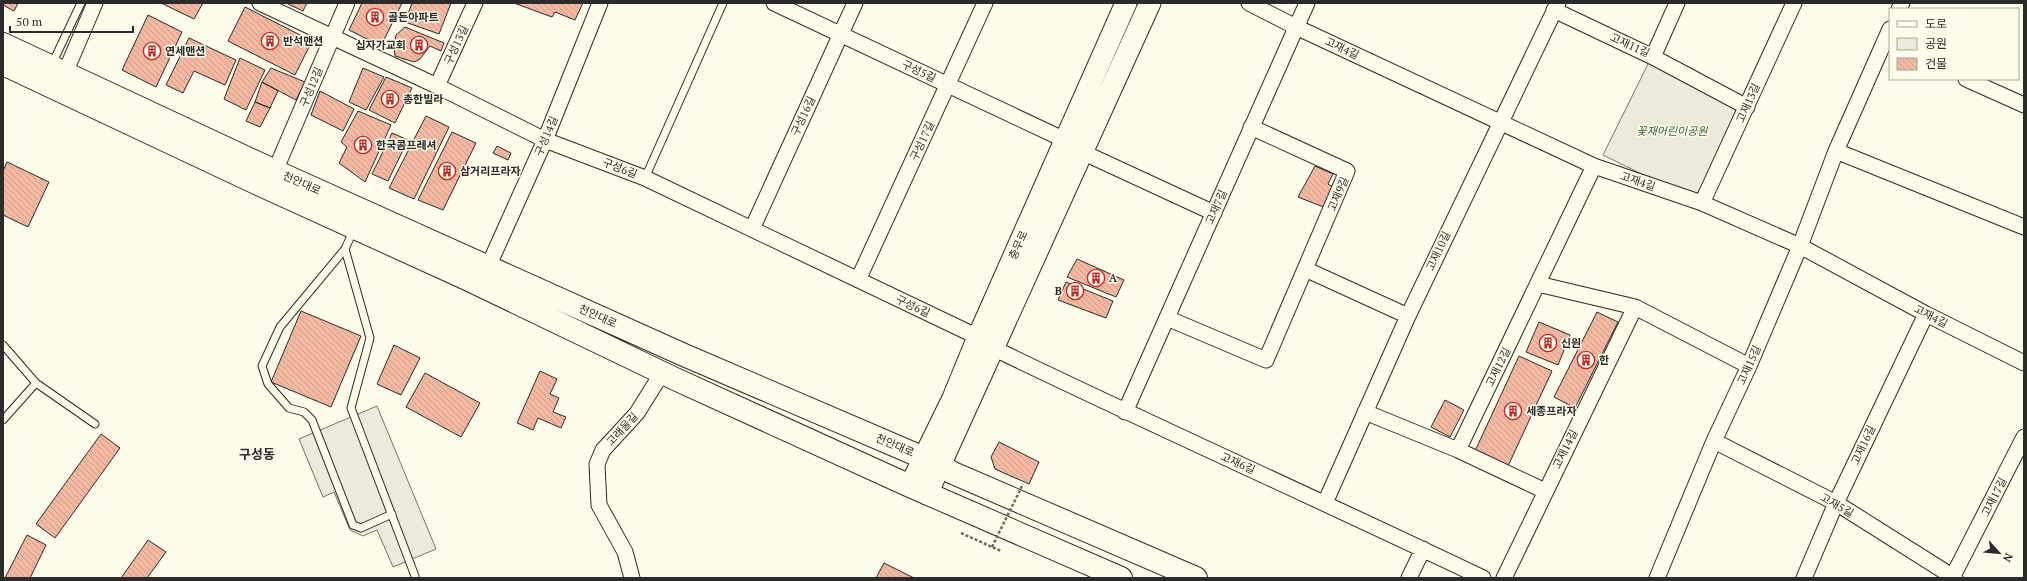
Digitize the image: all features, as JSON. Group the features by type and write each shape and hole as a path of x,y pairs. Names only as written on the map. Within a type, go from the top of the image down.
{"main road":[{"name":"충무로","path":"919,490 986,342 1065,140 1126,3"},
{"name":"충무로","path":"986,342 1082,152 1150,3"},
{"name":"천안대로","path":"3,44 275,171 684,355 1196,578"},
{"name":"천안대로","path":"3,64 354,228 467,279 662,373 919,490 1121,578"}],"street":[{"path":"58,70 96,3"},
{"name":"구성6길","path":"260,3 437,86 545,140 645,178 986,342"},
{"name":"구성12길","path":"275,171 347,3"},
{"name":"구성13길","path":"437,86 475,3"},
{"name":"구성14길","path":"488,267 545,140 600,3"},
{"name":"구성5길","path":"774,3 1065,140"},
{"name":"구성16길","path":"752,229 855,3"},
{"name":"구성17길","path":"858,280 985,3"},
{"name":"고재4길","path":"1249,3 1296,27 1594,166 1702,203 1800,246 1926,314 2024,363"},
{"name":"고재7길","path":"1125,412 1306,3"},
{"name":"고재11길","path":"1556,7 1652,57 1677,3"},
{"name":"고재13길","path":"1702,203 1794,3"},
{"name":"고재10길","path":"1325,503 1408,316 1500,121 1556,7"},
{"name":"고재15길","path":"1657,578 1714,441 1749,366 1800,246 1836,151 1887,44 1889,34"},
{"path":"1652,57 1747,107"},
{"path":"1968,80 2024,105"},
{"name":"고재9길","path":"1167,318 1266,360 1348,171 1251,127"},
{"path":"1836,151 2024,227"},
{"path":"1082,152 1214,213"},
{"name":"고재12길","path":"1458,450 1594,166"},
{"path":"1305,269 1408,316"},
{"path":"1538,284 1635,307 1749,366"},
{"name":"고재14길","path":"1504,578 1635,307"},
{"name":"고재16길","path":"1804,578 1836,503 1926,314"},
{"name":"고재6길","path":"986,342 1125,412 1325,503 1483,578"},
{"name":"고래울길","path":"632,578 625,552 599,505 597,464 603,450 637,413 662,373"},
{"path":"1365,412 1458,450 1545,491"},
{"name":"고재17길","path":"1953,578 2024,436"},
{"name":"고재5길","path":"1714,441 1836,503 1953,578"},
{"path":"1409,578 1423,549"}],"lane":[{"path":"58,70 80,3"},
{"path":"645,178 723,3"},
{"path":"354,228 345,249 280,327 262,366 268,384 289,408 304,412 312,420 353,525 361,528 392,514"},
{"path":"345,249 370,338 351,408 415,576"},
{"path":"3,345 36,383 95,424"},
{"path":"3,420 36,383"}],"path":[{"path":"992,547 1023,484"},
{"path":"961,533 1001,551"}],"green space":[{"name":"꽃재어린이공원","path":"1649,62 1732,105 1737,113 1699,192 1686,196 1603,155"}],"shaded area":[{"path":"377,406 436,549 393,567 377,530 363,536 350,530 334,492 323,497 299,439"}],"building":[{"path":"3,3 18,3 14,11 3,5"},
{"path":"161,3 203,3 194,19"},
{"path":"286,3 307,3 303,11"},
{"name":"골든아파트","path":"362,3 402,3 381,46 349,30"},
{"path":"412,3 451,3 439,34 405,22"},
{"path":"514,3 583,3 575,20 555,12 552,17"},
{"name":"반석맨션","path":"245,7 312,41 295,75 228,41"},
{"name":"연세맨션","path":"148,15 182,32 156,87 122,70"},
{"name":"십자가교회","path":"405,27 444,43 441,51 430,46 420,59 414,62 395,56 394,44 396,35"},
{"path":"189,38 236,60 225,85 194,71 183,93 166,85"},
{"path":"240,58 265,70 246,110 224,99"},
{"path":"271,68 305,82 296,100 262,82"},
{"path":"363,68 384,77 366,110 349,102"},
{"name":"총한빌라","path":"386,77 412,88 395,123 369,110"},
{"path":"262,82 278,91 270,108 255,102"},
{"path":"320,91 354,109 343,131 311,115"},
{"path":"255,102 270,108 260,127 246,121"},
{"name":"한국콤프레셔","path":"358,111 391,125 365,182 339,163 347,147 341,142"},
{"path":"426,116 449,127 414,199 389,188"},
{"name":"삼거리프라자","path":"452,132 476,143 443,210 418,200"},
{"path":"392,133 408,140 388,181 372,174"},
{"path":"497,146 511,153 508,160 493,153"},
{"path":"7,162 49,182 28,227 3,215 3,171"},
{"path":"1315,166 1333,174 1328,184 1335,188 1326,208 1298,197"},
{"name":"A","path":"1077,259 1124,280 1116,297 1067,277"},
{"name":"B","path":"1066,282 1113,301 1106,318 1058,300"},
{"path":"301,311 361,336 331,407 271,382"},
{"name":"한","path":"1597,312 1618,322 1575,408 1554,397"},
{"name":"신원","path":"1539,322 1570,335 1558,365 1526,352"},
{"path":"394,345 420,358 401,395 377,384"},
{"name":"세종프라자","path":"1519,356 1552,371 1508,466 1475,451"},
{"path":"540,371 557,379 550,394 559,398 553,412 566,417 561,428 538,418 533,430 517,423"},
{"path":"425,373 480,403 461,437 406,407"},
{"path":"1445,400 1464,410 1450,437 1431,427"},
{"path":"101,434 120,448 55,538 36,524"},
{"path":"999,442 1039,462 1029,484 995,469 991,457"},
{"path":"27,535 46,545 30,578 5,578"},
{"path":"148,540 166,552 147,578 121,578"},
{"path":"884,563 914,578 876,578"}],"place":[{"name":"골든아파트","path":"375,17"},
{"name":"반석맨션","path":"270,41"},
{"name":"십자가교회","path":"419,45"},
{"name":"연세맨션","path":"152,51"},
{"name":"총한빌라","path":"390,99"},
{"name":"한국콤프레셔","path":"363,145"},
{"name":"삼거리프라자","path":"447,171"},
{"name":"A","path":"1096,278"},
{"name":"B","path":"1075,291"},
{"name":"신원","path":"1548,343"},
{"name":"한","path":"1586,360"},
{"name":"세종프라자","path":"1513,411"}],"district":[{"name":"구성동","path":"257,454"}]}
